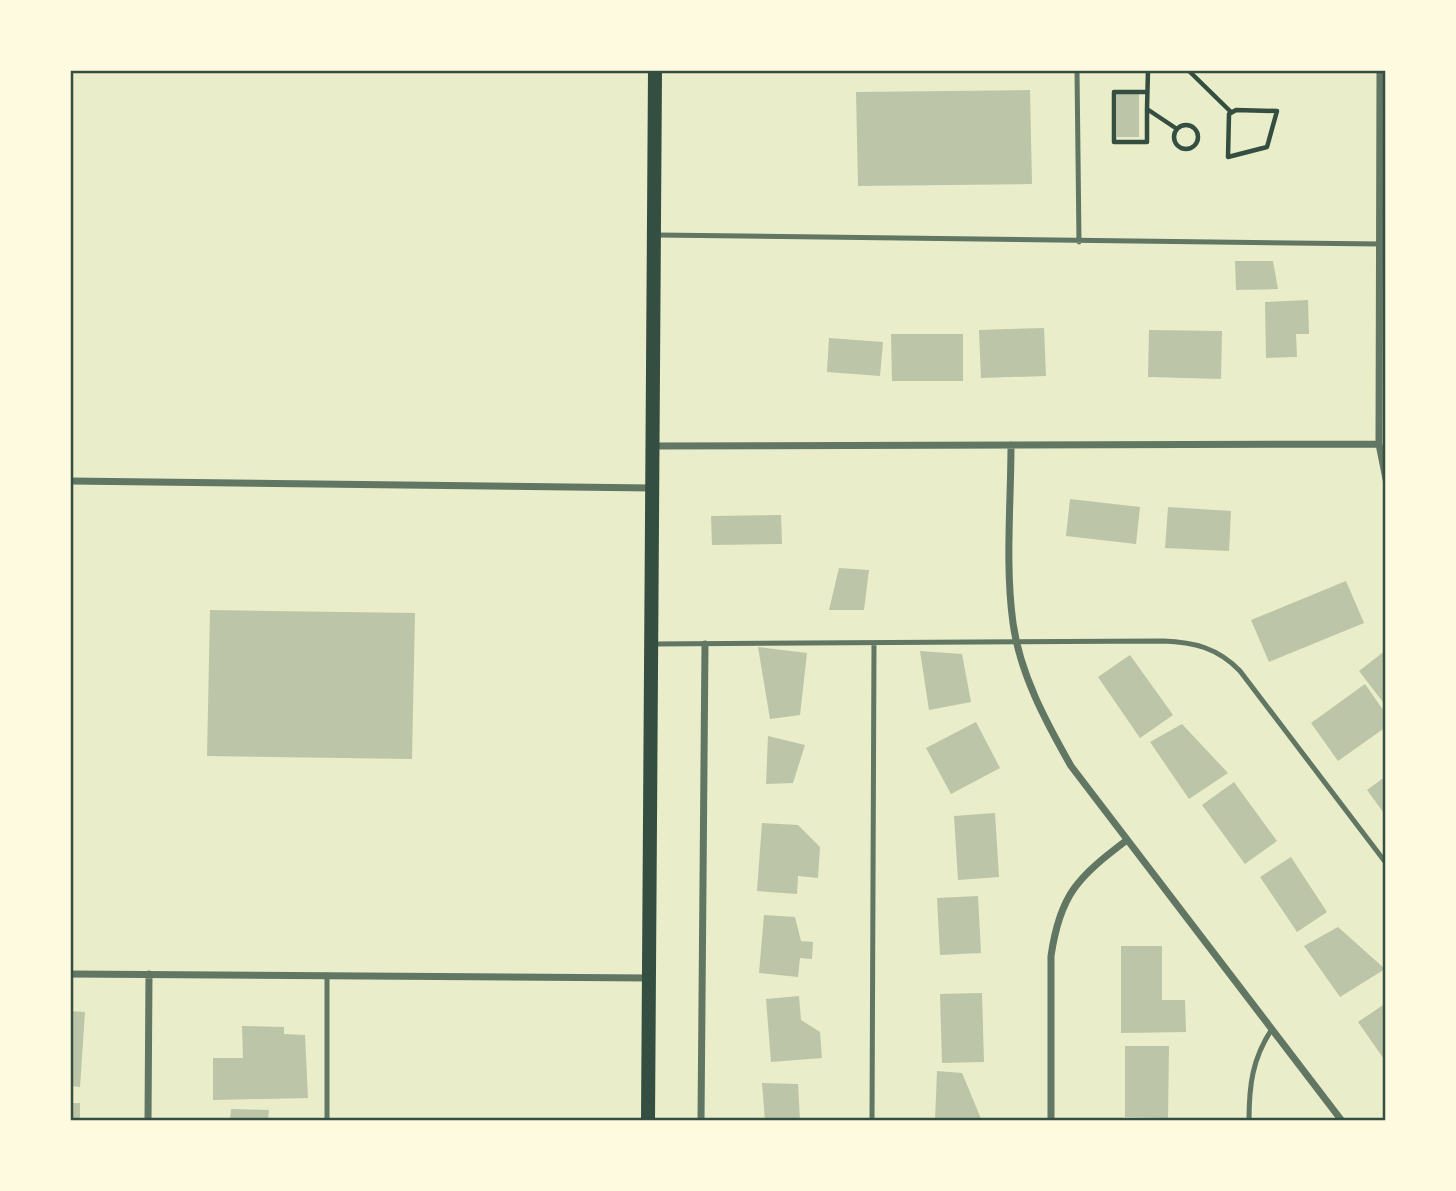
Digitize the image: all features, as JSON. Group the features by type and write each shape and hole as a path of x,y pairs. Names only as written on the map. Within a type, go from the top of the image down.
{"main road":[{"path":"648,1121 655,70"}],"street":[{"path":"1380,70 1380,444 1386,479"},
{"path":"653,446 1380,444"},
{"path":"1011,445 1011,595 1017,642 1030,684 1049,729 1072,766 1127,840 1342,1121"},
{"path":"70,481 652,488"},
{"path":"701,1121 705,644"},
{"path":"1051,1121 1051,956 1054,932 1074,885 1127,840"},
{"path":"70,974 649,978"},
{"path":"148,1121 149,974"}],"lane":[{"path":"1077,70 1079,242"},
{"path":"654,235 1380,244"},
{"path":"651,644 1163,641 1183,642 1213,650 1240,671 1386,863"},
{"path":"872,1121 874,644"},
{"path":"327,975 327,1121"},
{"path":"1249,1121 1249,1081 1259,1048 1272,1030"}],"path":[{"path":"1147,70 1147,92 1147,142 1114,142 1114,92 1147,92"},
{"path":"1188,70 1231,112 1277,111 1267,147 1228,157 1231,112"},
{"path":"1147,109 1177,129"},
{"path":"1183,125 1192,126 1197,131 1197,143 1187,149 1179,147 1174,141 1177,129 1183,125"}],"building":[{"path":"1030,90 1032,184 858,186 856,92"},
{"path":"1117,94 1139,94 1139,137 1117,137"},
{"path":"1235,261 1273,261 1278,289 1236,290"},
{"path":"1308,300 1309,334 1296,334 1297,357 1266,358 1265,302"},
{"path":"1044,328 1046,376 981,378 979,330"},
{"path":"1149,330 1222,331 1221,379 1148,377"},
{"path":"891,334 963,334 963,381 892,381"},
{"path":"829,338 883,342 880,376 827,372"},
{"path":"1070,499 1140,507 1136,544 1066,536"},
{"path":"1168,507 1231,511 1229,551 1165,548"},
{"path":"781,515 782,544 712,545 711,516"},
{"path":"839,568 869,570 864,610 829,610"},
{"path":"1346,581 1364,623 1269,662 1251,620"},
{"path":"210,610 415,613 412,759 207,756"},
{"path":"758,647 807,653 800,715 770,719"},
{"path":"1386,650 1386,706 1359,671"},
{"path":"920,651 962,654 971,702 929,710"},
{"path":"1130,655 1173,715 1140,738 1098,677"},
{"path":"1365,684 1386,714 1386,727 1338,761 1311,723"},
{"path":"976,722 1000,768 951,794 926,748"},
{"path":"1182,724 1228,773 1189,799 1150,742"},
{"path":"768,736 805,745 793,783 766,784"},
{"path":"1386,776 1386,816 1367,790"},
{"path":"1234,782 1277,841 1245,864 1202,805"},
{"path":"995,813 999,877 958,880 954,816"},
{"path":"762,823 798,825 820,847 818,878 798,876 797,894 757,891"},
{"path":"1291,857 1327,912 1297,932 1260,877"},
{"path":"978,896 981,953 940,955 937,898"},
{"path":"764,915 795,917 801,941 813,942 812,959 800,958 798,977 759,973"},
{"path":"1338,927 1385,969 1340,997 1304,946"},
{"path":"1121,946 1162,946 1162,1000 1185,1000 1186,1032 1121,1033"},
{"path":"982,993 984,1062 942,1063 940,994"},
{"path":"799,996 801,1020 820,1032 822,1058 771,1062 766,999"},
{"path":"1386,1003 1386,1062 1358,1022"},
{"path":"70,1011 85,1012 80,1087 70,1086"},
{"path":"242,1026 284,1027 284,1034 305,1035 308,1098 213,1100 213,1058 243,1058"},
{"path":"1125,1046 1169,1046 1168,1118 1125,1117"},
{"path":"937,1071 962,1073 982,1121 935,1121"},
{"path":"762,1083 798,1084 800,1121 765,1121"},
{"path":"70,1103 80,1103 80,1121 70,1121"},
{"path":"231,1109 269,1110 268,1121 230,1121"}]}
